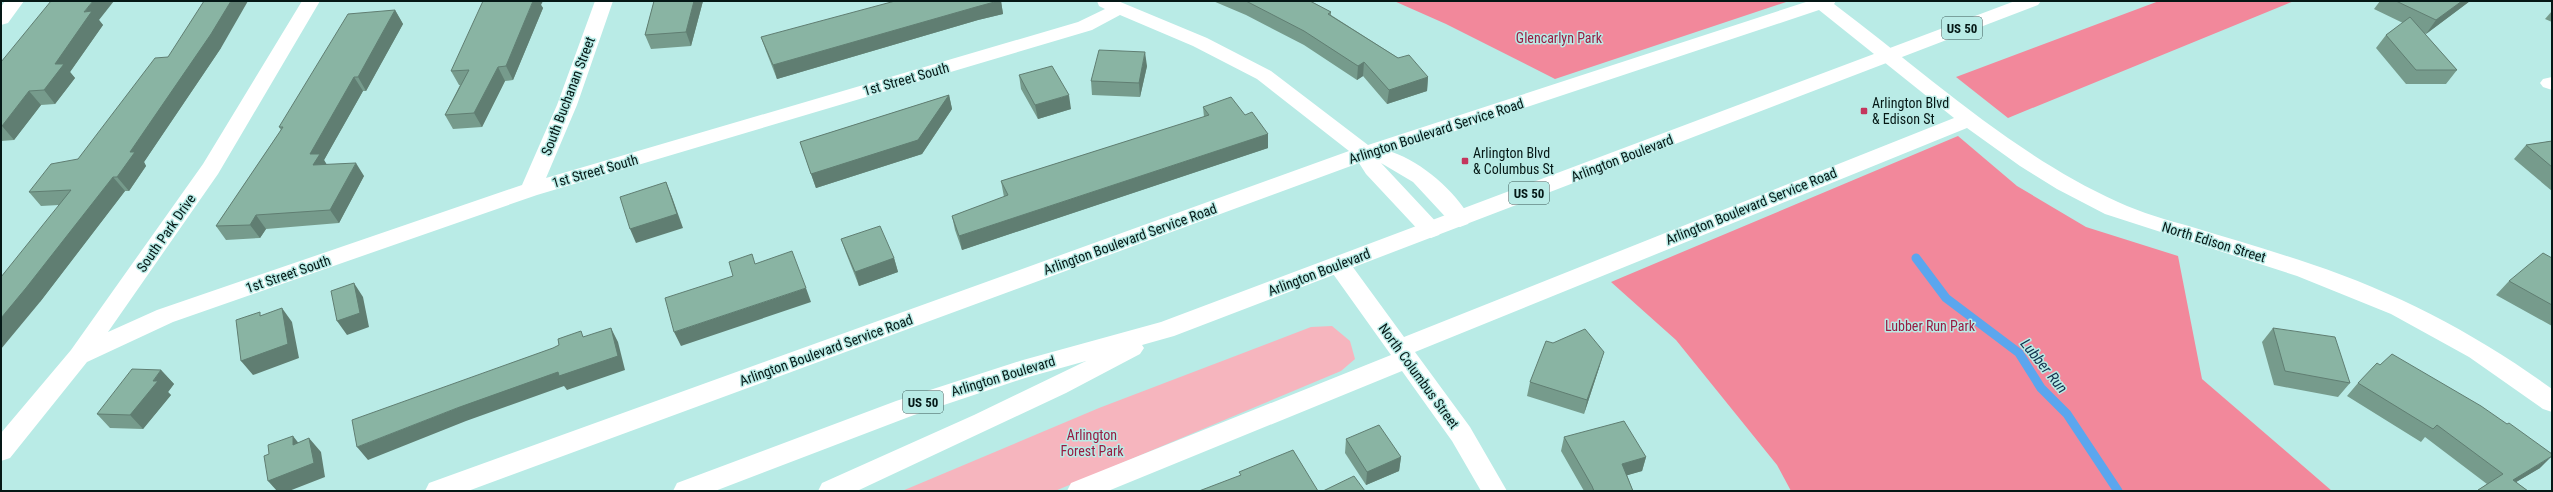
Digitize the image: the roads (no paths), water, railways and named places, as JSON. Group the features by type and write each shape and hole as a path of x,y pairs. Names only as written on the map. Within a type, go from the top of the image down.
{"main road":[{"path":"1,18 15,1"},
{"name":"South Park Drive","path":"1,451 80,356 211,169 311,1"},
{"name":"South Buchanan Street","path":"530,190 566,105 604,1"},
{"name":"Arlington Boulevard","path":"686,491 905,408 978,383 1023,369 1166,330 1891,56 2032,1"},
{"name":"North Edison Street","path":"1824,2 1970,119 2053,179 2105,205 2158,224 2344,284 2396,306 2489,357 2552,402"},
{"name":"Arlington Boulevard Service Road","path":"438,491 1365,154 1430,134 1824,2"},
{"path":"1110,5 1200,42 1264,75 1294,96 1365,154 1373,170 1431,230"},
{"name":"1st Street South","path":"80,356 165,316 530,190 1085,26 1110,5"},
{"name":"Arlington Boulevard Service Road","path":"1080,491 1404,354 1970,119"},
{"path":"1365,154 1390,157 1404,164 1429,185 1460,219"},
{"name":"North Columbus Street","path":"1339,265 1467,442 1494,491"},
{"name":"Arlington Boulevard","path":"831,491 941,443 1051,391 1166,330"}],"waterway":[{"name":"Lubber Run","path":"1916,258 1946,298 2019,353 2041,388 2067,414 2118,491"}],"place":[{"name":"Arlington Blvd & Edison St","path":"1864,111"},
{"name":"Arlington Blvd & Columbus St","path":"1465,161"}],"park label":[{"name":"Glencarlyn Park","path":"1559,38"},
{"name":"Lubber Run Park","path":"1930,326"},
{"name":"Arlington Forest Park","path":"1092,444"}]}
